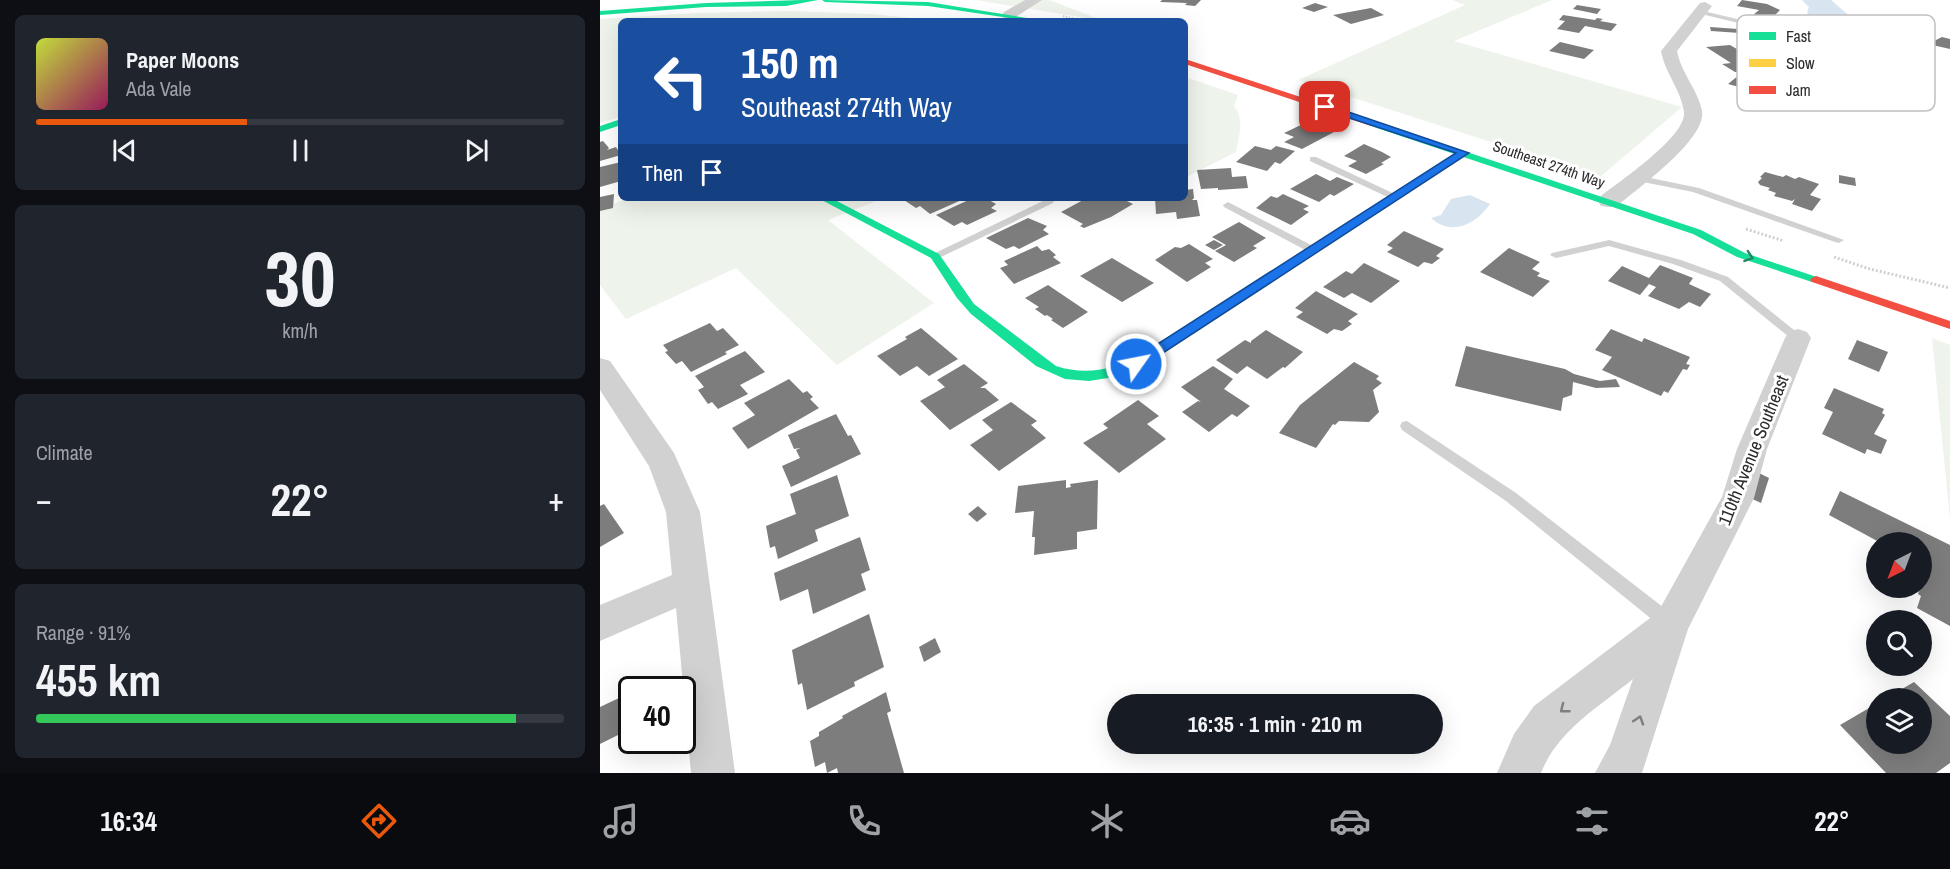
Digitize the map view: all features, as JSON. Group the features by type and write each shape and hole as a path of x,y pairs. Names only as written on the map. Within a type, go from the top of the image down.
{"main road":[{"path":"600,7 692,0"},
{"path":"600,12 706,5 786,4 815,0"},
{"path":"825,0 928,4 1026,18"},
{"name":"Southeast 274th Way","path":"1188,62 1609,201 1697,232 1741,255 1950,325"},
{"path":"600,129 618,123"},
{"path":"829,201 935,256 946,266 954,285 966,303 1050,369 1083,377 1116,371 1136,364 1464,153"},
{"name":"Southeast 274th Way","path":"1697,232 1741,238"}],"street":[{"path":"1009,15 1035,0"},
{"path":"1609,201 1679,140 1692,124 1694,113 1675,76 1669,51 1702,9"},
{"name":"110th Avenue Southeast","path":"1617,773 1627,757 1671,624 1738,498 1752,449 1798,338"},
{"path":"600,368 663,462 683,512 713,773"},
{"path":"600,623 691,584"},
{"name":"110th Avenue Southeast","path":"1519,773 1529,749 1549,721 1671,624"}],"lane":[{"path":"1702,9 1737,18"},
{"path":"1313,159 1396,197"},
{"path":"1636,178 1695,190 1839,240"},
{"path":"935,256 1049,201"},
{"path":"1228,205 1313,250"},
{"path":"1556,255 1609,243 1677,262 1724,279 1798,338"},
{"path":"1407,426 1511,497 1671,624"}],"shaded area":[{"path":"976,0 1049,0 1096,18"},
{"path":"1452,0 1552,0 1454,41 1682,107 1600,177 1298,80 1465,5"},
{"path":"1802,0 1831,0 1848,15 1808,15 1809,7"},
{"path":"790,11 910,18 618,18 618,118 600,123 600,19 694,13"},
{"path":"1188,78 1238,95 1234,106 1240,122 1236,152 1188,176"},
{"path":"1470,195 1490,204 1471,222 1463,226 1447,227 1431,218 1441,215 1451,199"},
{"path":"621,201 876,201 828,220 934,303 837,365 736,268 626,319 600,285 600,209"},
{"path":"1932,338 1950,345 1950,519"}],"building":[{"path":"1162,0 1201,0 1195,6 1185,5 1187,3 1160,2"},
{"path":"1742,0 1767,4 1780,10 1775,15 1753,15 1759,10 1737,6"},
{"path":"1315,3 1328,7 1314,12 1302,8"},
{"path":"1577,5 1601,9 1597,14 1573,9"},
{"path":"1371,8 1384,15 1351,24 1333,15"},
{"path":"1563,15 1603,19 1600,21 1617,24 1611,31 1585,26 1579,33 1557,29 1565,21 1559,20"},
{"path":"1710,27 1737,29 1737,33 1711,31"},
{"path":"1942,37 1950,39 1950,49 1935,46 1935,40"},
{"path":"1560,42 1594,50 1584,59 1549,51"},
{"path":"1730,45 1737,49 1737,72 1722,64 1731,63 1706,47"},
{"path":"1737,77 1737,86 1728,84"},
{"path":"1305,123 1334,132 1302,149 1284,142 1294,137 1284,133"},
{"path":"603,141 609,148 607,150 616,147 618,156 600,161 600,142"},
{"path":"1364,144 1391,157 1381,163 1384,164 1366,174 1348,166 1357,161 1344,156"},
{"path":"1255,146 1271,150 1276,146 1295,151 1280,164 1275,162 1267,171 1236,162"},
{"path":"618,163 618,182 600,187 600,167"},
{"path":"1231,168 1232,177 1246,176 1248,188 1201,189 1197,170"},
{"path":"1765,172 1783,177 1786,175 1795,179 1799,177 1819,184 1810,195 1821,199 1812,211 1792,204 1795,199 1792,201 1774,196 1776,193 1758,182"},
{"path":"1316,174 1330,181 1337,177 1354,184 1334,196 1330,194 1319,202 1290,189"},
{"path":"1839,175 1855,178 1856,186 1839,183"},
{"path":"1193,189 1194,198 1192,200 1197,200 1200,216 1177,219 1176,212 1156,214 1155,201 1188,201 1188,190"},
{"path":"614,194 613,208 600,211 600,197"},
{"path":"1283,194 1309,206 1303,209 1309,212 1291,225 1256,208 1271,196 1277,198"},
{"path":"906,201 959,201 930,214 920,206 916,208"},
{"path":"966,201 991,201 996,204 991,208 997,211 967,225 962,222 954,226 936,215"},
{"path":"1081,201 1127,201 1133,204 1111,217 1084,228 1080,226 1083,224 1061,212"},
{"path":"1028,218 1047,226 1043,230 1049,234 1019,249 1014,246 1006,249 986,238"},
{"path":"1239,222 1266,238 1253,246 1257,248 1234,262 1215,251 1226,245 1212,237"},
{"path":"1404,231 1444,249 1436,256 1440,258 1432,264 1424,262 1418,267 1387,252 1393,248 1387,245"},
{"path":"1214,240 1223,245 1214,250 1205,245"},
{"path":"1189,244 1213,259 1205,263 1211,267 1187,282 1155,260 1175,247 1181,248"},
{"path":"1037,246 1042,251 1049,249 1056,255 1053,257 1061,263 1014,284 1000,268 1008,265 1004,261"},
{"path":"1509,248 1540,262 1532,269 1540,273 1537,276 1550,281 1533,297 1480,272"},
{"path":"1112,258 1154,283 1122,302 1080,276"},
{"path":"1364,263 1400,281 1371,303 1352,293 1344,298 1323,287 1346,271 1352,274"},
{"path":"1660,265 1693,278 1689,284 1711,294 1700,307 1689,302 1679,309 1648,296 1656,287 1649,284 1640,295 1608,281 1622,266 1649,278"},
{"path":"1048,285 1088,312 1063,328 1047,315 1045,316 1035,309 1039,307 1025,298"},
{"path":"1316,291 1358,314 1348,321 1352,324 1342,331 1334,329 1327,334 1296,317 1303,312 1295,308"},
{"path":"710,323 717,331 723,328 739,345 725,352 727,354 691,372 682,361 676,364 665,352 668,351 663,345"},
{"path":"921,328 958,359 929,376 917,366 900,376 877,356"},
{"path":"1611,329 1642,342 1644,338 1690,357 1686,364 1690,365 1687,370 1683,369 1668,393 1664,391 1661,396 1602,370 1612,357 1595,350"},
{"path":"1266,330 1303,352 1285,368 1283,367 1267,379 1247,366 1237,374 1216,360 1245,340 1251,343"},
{"path":"1857,340 1888,352 1879,372 1848,359"},
{"path":"1466,346 1565,369 1574,374 1600,381 1616,379 1620,387 1596,388 1573,382 1572,395 1563,398 1561,411 1455,386"},
{"path":"745,351 765,372 740,385 748,394 718,409 712,402 708,404 698,390 704,387 695,376"},
{"path":"1354,362 1379,376 1376,379 1382,383 1373,390 1379,412 1369,422 1339,421 1333,424 1316,448 1279,433 1300,405"},
{"path":"964,364 988,383 980,388 985,388 999,400 950,430 920,401 945,387 937,380"},
{"path":"1213,366 1233,379 1224,389 1250,406 1237,417 1232,414 1209,432 1182,412 1198,401 1201,402 1181,387"},
{"path":"789,379 803,393 807,391 813,397 810,399 819,408 748,449 732,428 755,415 744,403"},
{"path":"1834,388 1884,409 1882,413 1885,415 1874,434 1887,440 1881,454 1867,449 1865,454 1822,434 1833,412 1824,408"},
{"path":"1138,400 1159,416 1147,424 1166,439 1119,473 1083,443 1108,428 1103,424"},
{"path":"1011,402 1037,421 1031,425 1046,438 999,471 970,445 993,430 982,420"},
{"path":"836,414 861,454 791,487 782,466 800,458 796,450 800,448 794,449 788,435"},
{"path":"1757,472 1769,478 1761,503 1748,497"},
{"path":"837,475 849,516 815,530 818,541 778,559 775,546 770,548 766,526 796,514 790,494"},
{"path":"1066,480 1066,488 1071,487 1070,484 1098,480 1097,529 1077,532 1077,549 1034,555 1035,537 1032,537 1034,511 1015,513 1018,486"},
{"path":"1840,491 1924,532 1866,532 1866,535 1829,515"},
{"path":"604,504 624,533 600,547 600,506"},
{"path":"978,506 987,514 977,522 968,514"},
{"path":"1932,536 1950,545 1950,626 1932,616 1932,610 1917,608 1920,598 1932,598"},
{"path":"860,537 870,570 861,574 866,590 813,614 808,589 780,601 774,573"},
{"path":"869,614 884,667 854,682 855,686 807,710 802,683 798,685 792,650"},
{"path":"935,638 941,652 924,662 919,647"},
{"path":"1914,682 1920,688 1904,688"},
{"path":"886,692 891,711 887,713 904,773 838,773 837,768 827,773 825,762 815,767 810,741 819,736 819,732 843,718 842,716"},
{"path":"618,698 618,735 600,744 600,707"},
{"path":"1932,699 1950,716 1950,763 1936,773 1886,773 1868,754 1932,754"},
{"path":"1866,710 1866,752 1840,725"}],"traffic: fast":[{"path":"600,13 706,5 786,4 815,0"},
{"path":"825,0 928,4 1023,18"},
{"path":"600,129 618,123"},
{"path":"1374,124 1697,232 1741,255 1816,280"},
{"path":"829,201 935,256 970,306 1051,369 1070,375 1089,376 1108,373 1145,358 1194,327"}],"traffic: slow":[{"path":"1194,327 1464,153"}],"traffic: jam":[{"path":"1188,62 1374,124"},
{"path":"1816,280 1950,325"}],"route":[{"path":"1136,364 1464,153 1325,107"}]}
